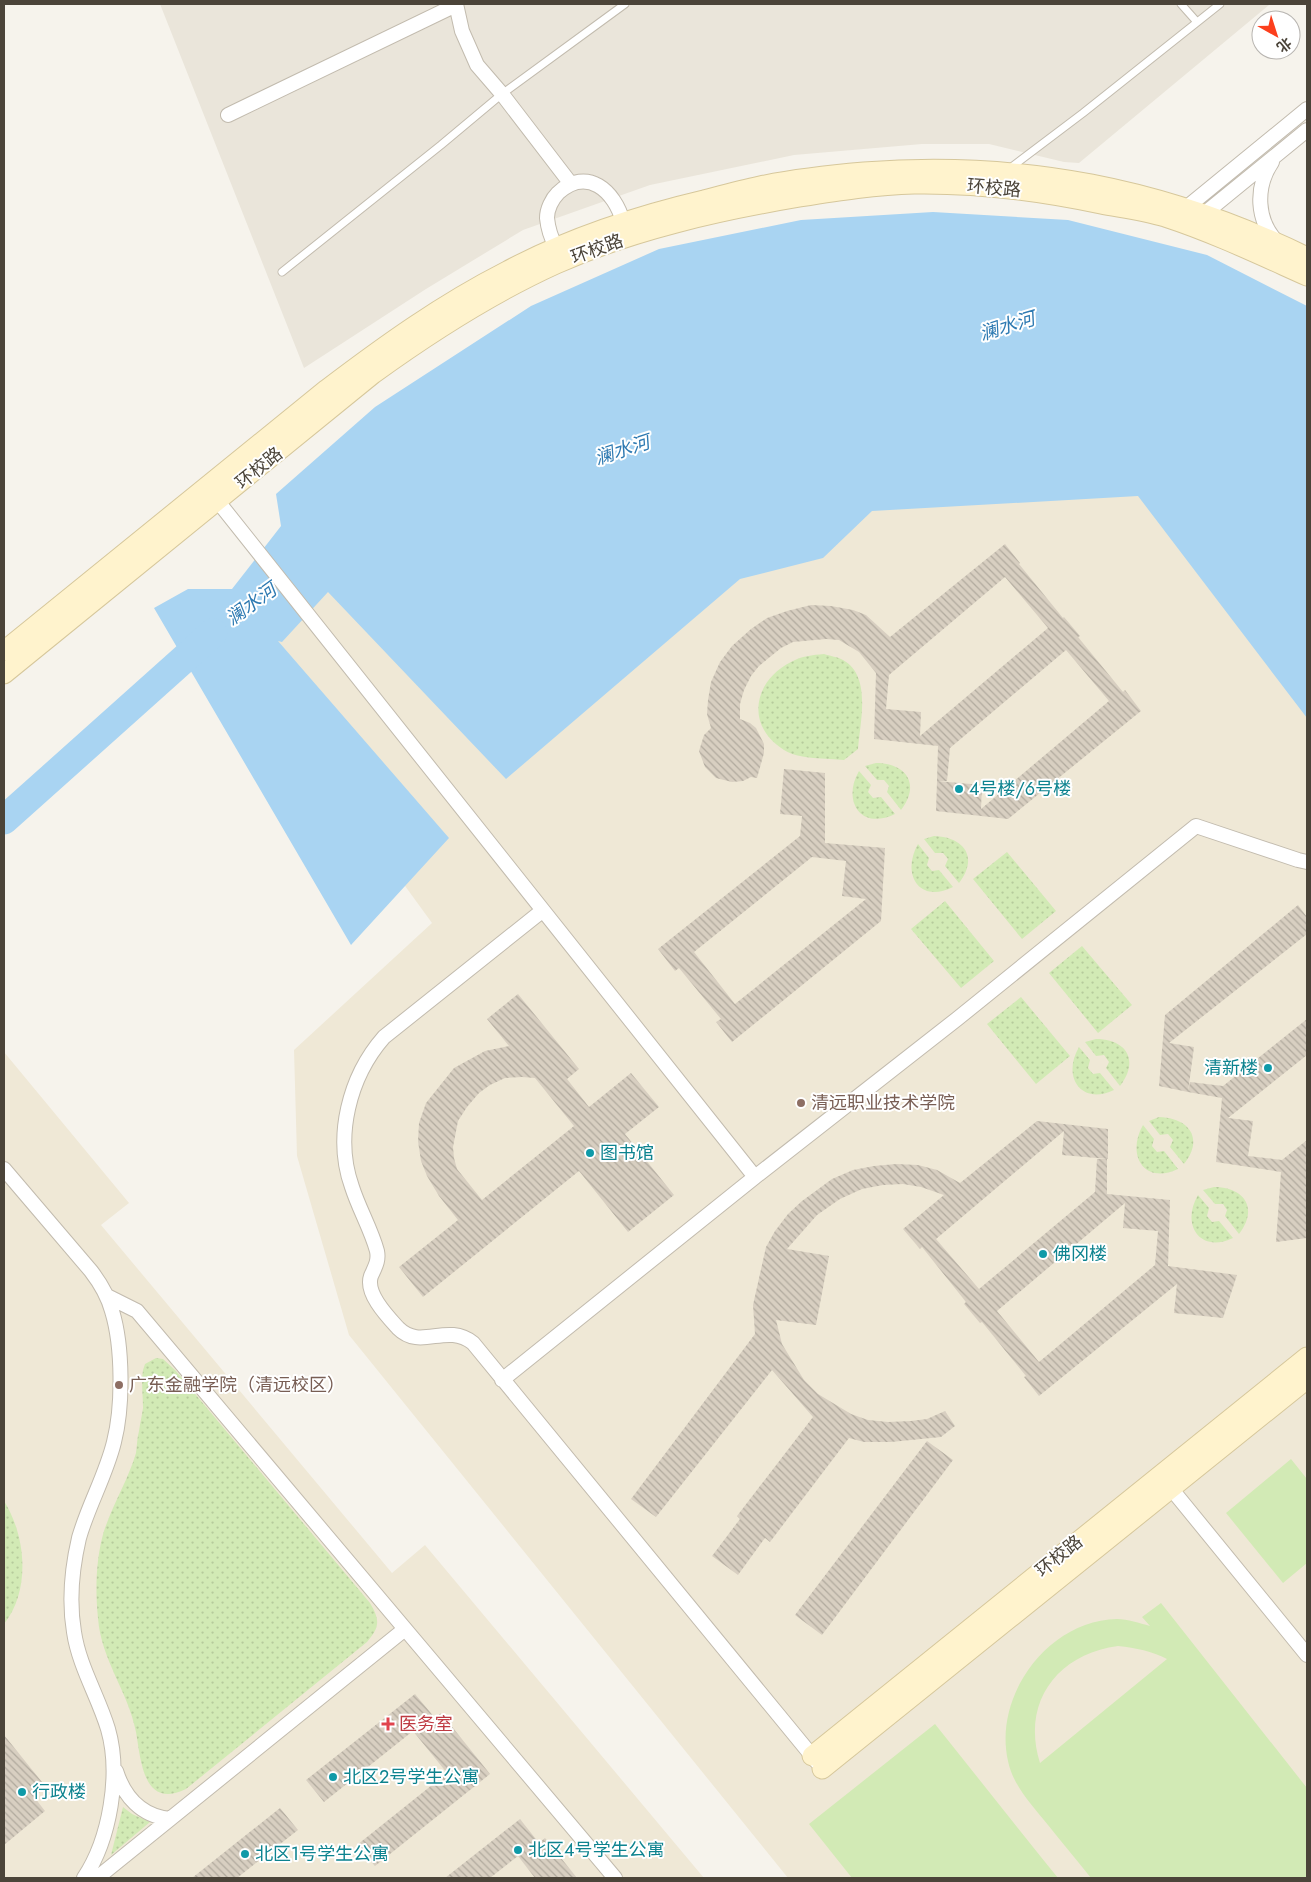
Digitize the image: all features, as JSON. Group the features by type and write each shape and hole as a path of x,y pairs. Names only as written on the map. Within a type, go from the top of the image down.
{"street":[{"path":"228,115 456,4 462,31 477,65 502,94 571,184"},
{"path":"1186,208 1307,109"},
{"path":"1204,214 1307,130"},
{"path":"1279,153 1264,175 1260,205 1270,234 1279,243"},
{"name":"环校路","path":"4,651 327,389 428,316 507,270 556,248 623,222 682,205 762,186 824,176 905,170 1007,171 1090,183 1186,208 1279,243 1307,257"},
{"path":"556,248 547,216 555,196 571,184 580,181 600,186 615,202 623,222"},
{"name":"环校路","path":"4,674 373,374 451,320 557,264 648,231 752,205 874,186 906,184 974,186 1033,191 1162,216 1231,241 1307,276"},
{"path":"206,487 755,1178"},
{"path":"502,1380 1196,826 1307,862"},
{"path":"542,911 384,1037 368,1058 355,1086 345,1124 344,1158 378,1258 370,1282 371,1293 398,1327 407,1334 424,1338 443,1334 458,1334 473,1343 817,1762"},
{"path":"4,1169 92,1271 113,1313 120,1359 119,1419 108,1463 79,1538 72,1610 76,1641 108,1730 113,1762 120,1783 136,1805 159,1818 170,1820"},
{"path":"106,1296 138,1311 615,1878"},
{"name":"环校路","path":"817,1762 1165,1481 1307,1357"},
{"name":"环校路","path":"1165,1481 1307,1379"},
{"path":"1165,1481 1307,1655"},
{"path":"97,1878 405,1629"},
{"path":"84,1878 100,1846 112,1803 113,1762"}],"lane":[{"path":"282,272 441,146 502,94 625,4"},
{"path":"1181,4 1197,22"},
{"path":"1007,171 1083,114 1220,4"}],"shaded area":[{"path":"160,4 1273,4 1263,10 1251,10 1251,20 1079,163 1064,162 989,144 922,144 794,155 650,185 523,230 426,289 304,368"},
{"name":"清远职业技术学院","path":"1307,468 1307,1878 788,1878 349,1335 297,1156 294,1050 432,923 229,644 331,527"},
{"name":"广东金融学院（清远校区）","path":"4,1052 129,1203 101,1225 392,1573 425,1545 704,1878 4,1878"}],"green space":[{"path":"824,654 841,659 852,667 858,677 861,688 862,713 858,749 844,760 798,756 784,750 763,729 759,717 759,704 762,692 768,680 778,670 799,658"},
{"path":"876,763 895,767 907,777 910,784 910,792 901,810 887,792 889,786 884,780 877,780 865,766"},
{"path":"859,771 871,785 868,792 873,798 881,797 895,814 872,819 864,816 858,810 854,802 853,792 854,782"},
{"path":"934,836 953,840 965,850 968,857 968,865 959,883 945,866 948,859 943,853 935,853 924,839"},
{"path":"918,844 929,858 927,865 932,871 939,870 953,887 931,892 923,889 916,883 912,866 913,855"},
{"path":"1007,852 1056,911 1022,939 973,879"},
{"path":"945,901 994,961 961,988 911,929"},
{"path":"1082,946 1132,1005 1098,1033 1049,973"},
{"path":"1021,997 1070,1056 1036,1084 987,1024"},
{"path":"1096,1039 1115,1043 1127,1053 1129,1068 1120,1086 1106,1068 1109,1062 1104,1055 1096,1056 1085,1042"},
{"path":"1079,1047 1090,1060 1088,1068 1093,1074 1100,1073 1114,1090 1102,1094 1092,1094 1084,1091 1077,1085 1073,1068 1074,1058"},
{"path":"1159,1117 1179,1121 1191,1132 1193,1146 1184,1164 1170,1147 1173,1140 1168,1134 1160,1135 1149,1121"},
{"path":"1143,1125 1154,1139 1152,1146 1157,1152 1164,1151 1178,1169 1166,1173 1156,1173 1148,1170 1141,1164 1137,1147 1138,1136"},
{"path":"1214,1187 1233,1191 1245,1201 1248,1208 1248,1216 1239,1234 1225,1216 1227,1210 1223,1204 1215,1204 1203,1190"},
{"path":"1198,1195 1209,1208 1207,1216 1212,1222 1219,1221 1233,1238 1221,1242 1211,1242 1203,1239 1196,1233 1192,1216 1193,1206"},
{"path":"156,1358 163,1359 176,1371 370,1603 377,1619 376,1628 367,1642 186,1789 172,1794 161,1793 153,1788 147,1779 132,1717 104,1648 100,1633 97,1596 97,1574 101,1541 136,1453 143,1408 143,1370 145,1364"},
{"path":"1291,1459 1307,1479 1307,1563 1283,1583 1226,1513"},
{"path":"4,1501 17,1530 21,1546 22,1579 13,1610 4,1624"},
{"path":"1161,1603 1307,1788 1307,1878 1091,1878 1019,1787 1008,1761 1006,1736 1009,1711 1018,1687 1031,1666 1049,1647 1069,1632 1092,1623 1117,1619 1129,1620 1150,1626 1142,1617","holes":["1118,1646 1150,1652 1167,1659 1040,1763 1035,1741 1036,1721 1040,1702 1049,1685 1077,1659 1096,1651"]},
{"path":"935,1724 1058,1878 852,1878 809,1824"},
{"path":"123,1807 132,1814 150,1822 111,1855"}],"water":[{"path":"933,212 1068,220 1207,255 1307,306 1307,718 1138,496 872,511 823,558 740,579 506,779 328,592 282,642 278,641 449,838 351,945 154,608 188,589 232,589 281,526 276,494 375,407 531,306 659,249 801,220"}],"building":[{"name":"4号楼/6号楼","path":"1005,544 1063,618 1080,636 1078,637 1141,711 1008,819 936,811 938,746 874,739 876,673 859,652 839,640 826,639 793,642 781,648 759,666 751,676 740,704 740,719 756,728 764,744 764,753 757,778 751,777 743,781 732,782 716,778 705,767 699,751 704,735 711,728 707,714 711,682 720,662 732,646 767,618 787,611 811,605 853,610 866,615 890,637","holes":["1005,577 1048,628 920,736 921,712 886,709 889,675","1066,650 1109,701 981,809 982,785 937,781 947,781 950,748"]},
{"path":"784,769 825,773 825,843 885,848 881,921 732,1042 716,1022 721,1019 679,968 675,971 658,949 800,836 802,816 780,814","holes":["812,857 846,861 842,896 866,899 735,1004 694,952"]},
{"path":"1298,905 1307,917 1307,934 1169,1043 1194,1047 1188,1092 1159,1086 1165,1015"},
{"name":"图书馆","path":"518,994 579,1069 567,1079 589,1107 631,1073 659,1107 625,1134 674,1195 628,1232 579,1171 423,1297 399,1267 458,1220 439,1196 427,1176 421,1161 418,1141 419,1123 426,1103 454,1068 485,1051 509,1046 487,1019","holes":["505,1078 535,1078 574,1126 482,1200 457,1169 453,1147 458,1121 479,1093 490,1085"]},
{"path":"1307,1019 1307,1055 1228,1118 1253,1121 1248,1156 1282,1160 1307,1140 1307,1238 1276,1242 1281,1172 1216,1162 1222,1098 1188,1092 1190,1082 1223,1086"},
{"path":"1037,1121 1108,1129 1108,1159 1062,1155 1064,1131 936,1239 979,1289 1095,1192 1097,1159 1107,1159 1107,1194 1170,1200 1168,1266 1237,1275 1223,1318 1174,1313 1177,1284 1039,1396 1024,1377 1026,1376 982,1322 980,1323 964,1304 966,1302 922,1247 920,1249 903,1229 944,1195 921,1187 903,1184 862,1189 840,1199 817,1215 787,1249 829,1256 816,1325 776,1320 782,1344 804,1380 818,1394 851,1414 868,1420 888,1422 927,1419 945,1411 955,1426 941,1437 891,1442 864,1442 849,1438 770,1542 765,1538 738,1575 712,1556 740,1519 737,1516 813,1417 772,1370 656,1517 631,1499 755,1334 753,1305 766,1247 788,1214 832,1179 853,1170 874,1166 918,1165 937,1170 960,1183","holes":["1125,1203 1123,1228 1158,1231 1155,1265 1039,1362 997,1311"]},
{"path":"927,1441 953,1460 822,1635 795,1615"},
{"name":"北区2号学生公寓","path":"415,1694 435,1718 441,1713 490,1774 375,1866 357,1845 447,1773 413,1731 324,1802 306,1780"},
{"name":"行政楼","path":"4,1735 46,1787 34,1797 45,1811 4,1845"},
{"name":"北区1号学生公寓","path":"280,1808 298,1830 237,1878 192,1878"},
{"name":"北区4号学生公寓","path":"520,1819 539,1843 545,1838 577,1878 535,1878 518,1856 490,1878 445,1878"}],"waterway":[{"name":"澜水河","path":"4,820 213,633"}],"place":[{"name":"4号楼/6号楼","path":"959,789"},
{"name":"清新楼","path":"1268,1068"},
{"name":"清远职业技术学院","path":"801,1103"},
{"name":"图书馆","path":"590,1153"},
{"name":"佛冈楼","path":"1043,1254"},
{"name":"广东金融学院（清远校区）","path":"119,1385"},
{"name":"医务室","path":"388,1724"},
{"name":"北区2号学生公寓","path":"333,1777"},
{"name":"行政楼","path":"22,1792"},
{"name":"北区4号学生公寓","path":"518,1850"},
{"name":"北区1号学生公寓","path":"245,1854"}]}
